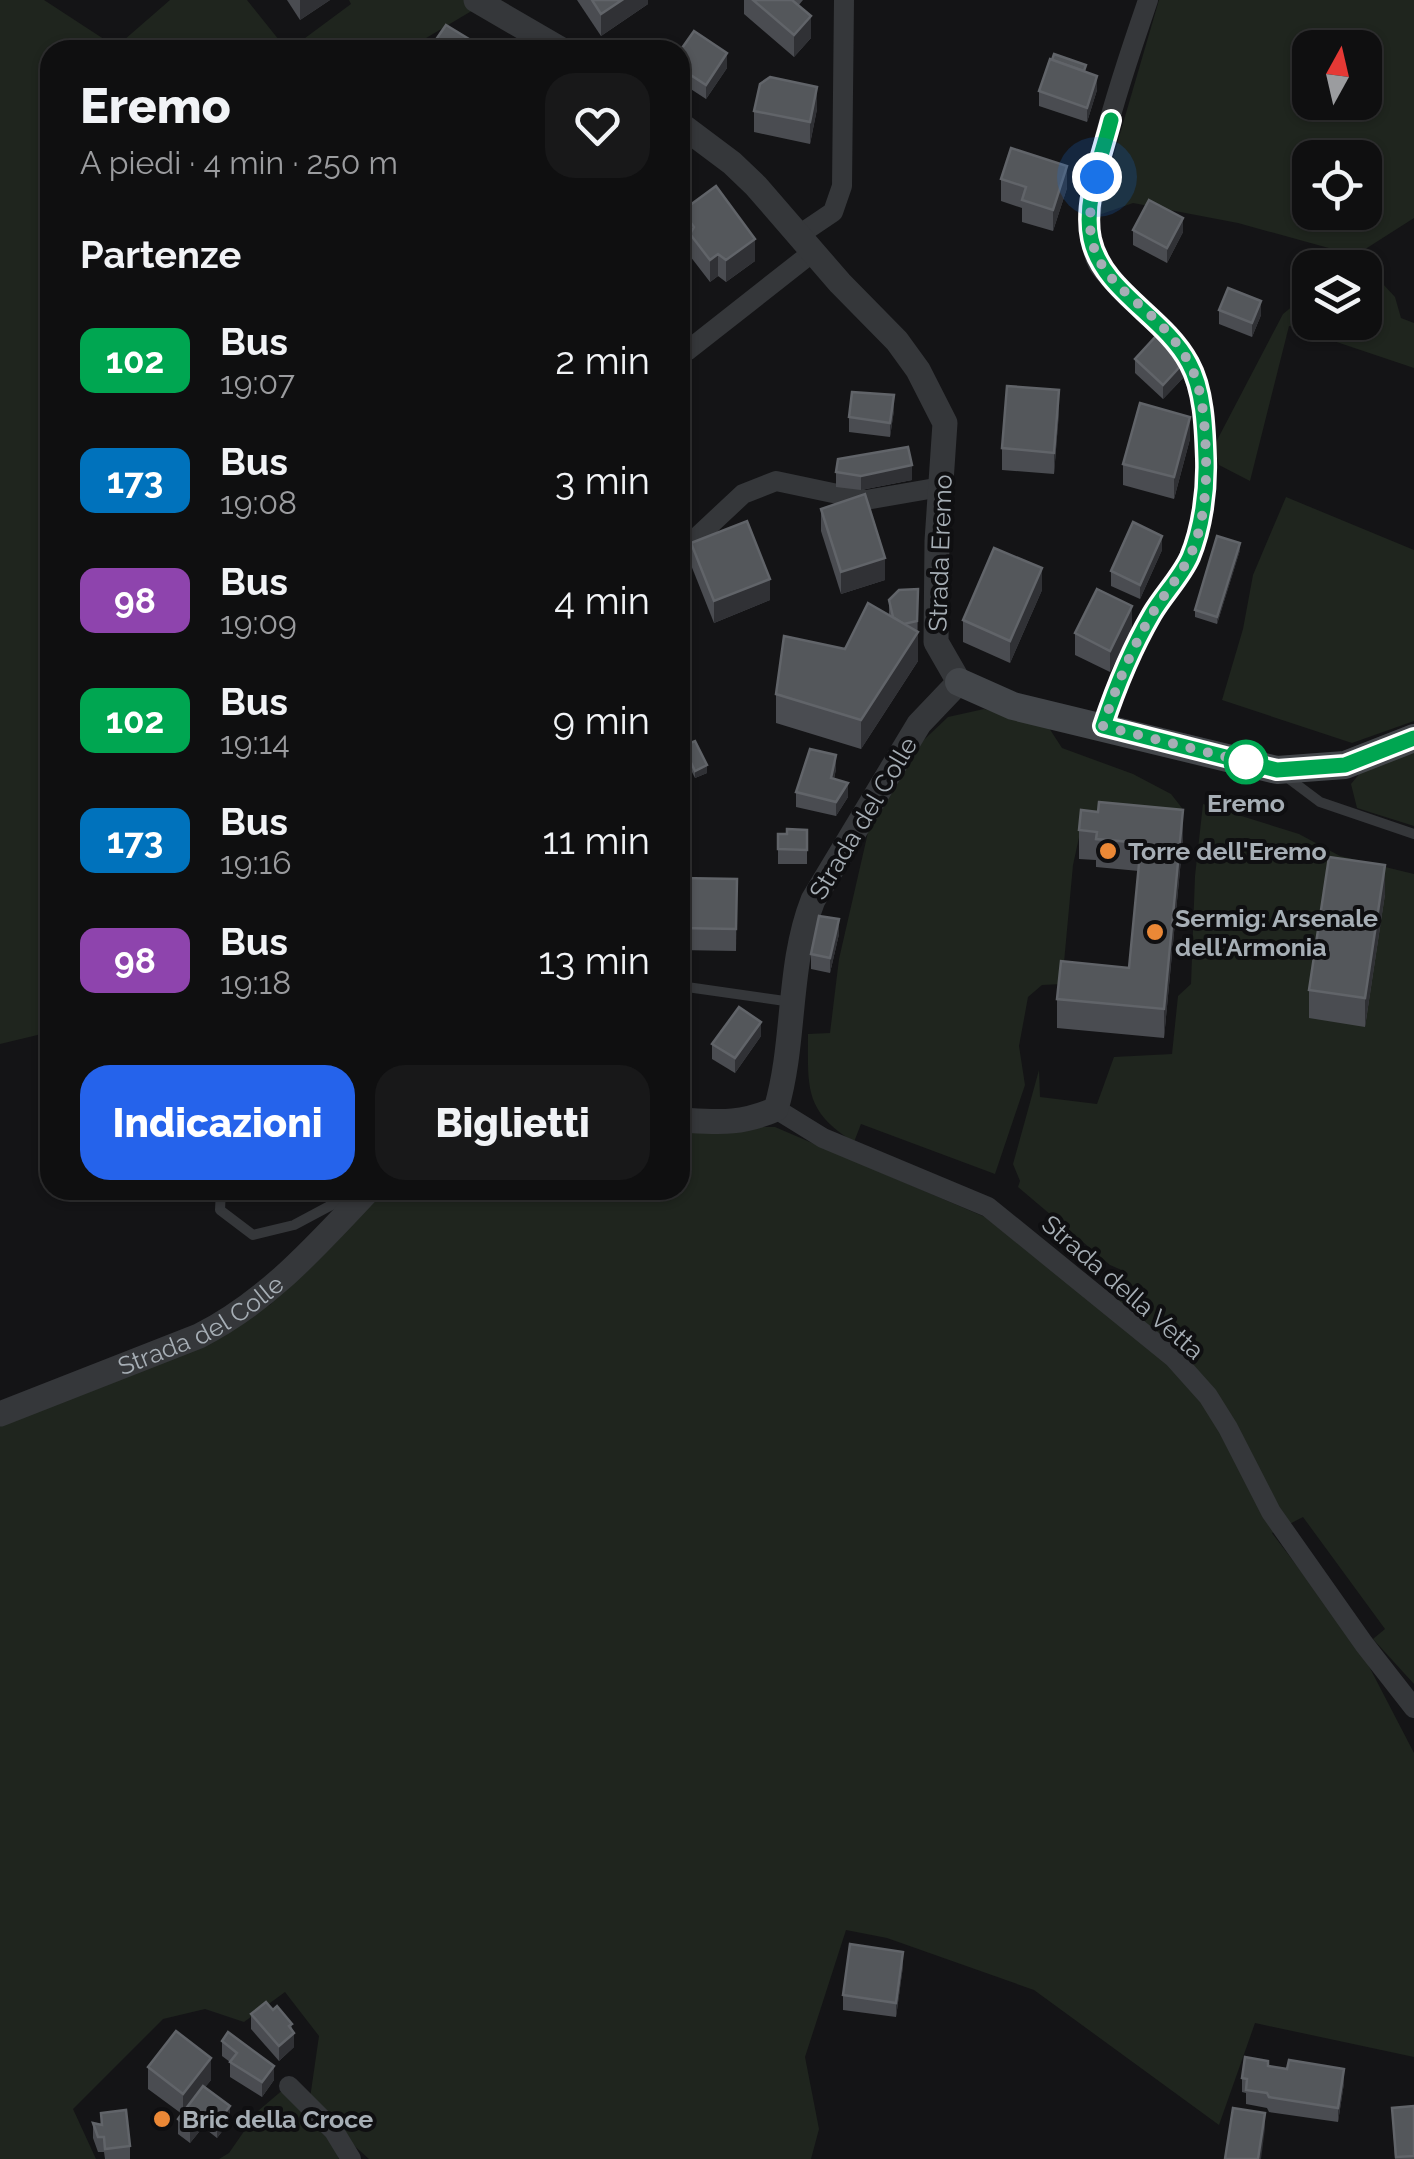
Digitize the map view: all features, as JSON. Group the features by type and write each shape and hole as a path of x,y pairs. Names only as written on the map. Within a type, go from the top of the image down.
{"main road":[{"path":"959,682 1013,706 1277,770 1345,765 1414,738"}],"street":[{"path":"476,0 545,40"},
{"path":"690,348 806,244 833,212 842,186 844,0"},
{"path":"1103,726 1117,683 1189,559 1202,514 1206,461 1198,384 1188,360 1098,264 1090,236 1090,199 1148,0"},
{"name":"Strada Eremo","path":"690,132 732,163 897,341 918,370 945,423 936,642 959,682"},
{"path":"690,544 743,494 776,482 866,500 940,487"},
{"name":"Strada del Colle","path":"776,1109 784,1080 802,928 812,900 919,724 959,682"},
{"path":"690,1121 732,1123 776,1109"},
{"name":"Strada della Vetta","path":"776,1109 823,1138 988,1207 1174,1358 1208,1396 1271,1512 1414,1708"},
{"name":"Strada del Colle","path":"0,1414 227,1322 277,1286 359,1200"},
{"path":"289,2086 334,2131 351,2159"}],"lane":[{"path":"1277,770 1320,802 1414,834"},
{"path":"690,987 793,1002"},
{"path":"220,1200 220,1210 253,1236 294,1225 339,1200"}],"shaded area":[{"path":"0,0 44,0 105,40 40,40 40,1034 0,1044"},
{"path":"170,0 247,0 279,40 124,40"},
{"path":"349,0 490,0 423,40 302,40 351,4"},
{"path":"1159,0 1414,0 1414,218 1364,250 1336,250 1238,223 1133,203 1096,216"},
{"path":"1382,283 1395,297 1401,318 1414,323 1414,368 1331,340 1382,340"},
{"path":"1292,307 1292,327 1289,326 1250,481 1219,465 1214,446 1283,314"},
{"path":"1286,497 1414,550 1414,721 1352,743 1222,700 1243,629 1253,575"},
{"path":"984,709 1049,728 1062,748 1133,774 1171,794 1182,808 1182,835 1081,828 1073,865 1062,984 1042,985 1028,997 1019,1046 1025,1085 995,1174 861,1124 854,1142 817,1108 808,1069 808,1034 830,1033 839,959 869,828 909,754 948,717"},
{"path":"1414,747 1414,826 1357,808 1351,784 1366,766"},
{"path":"1203,804 1299,834 1340,856 1414,874 1414,1684 1373,1639 1385,1629 1303,1517 1272,1533 1360,1649 1414,1753 1414,2057 1255,2023 1219,2125 1034,1990 887,1938 846,1930 805,2057 819,2129 811,2159 369,2159 309,2105 319,2036 285,1992 244,2022 205,2009 163,2019 73,2109 96,2159 0,2159 0,1417 270,1305 371,1200 690,1200 690,1127 775,1127 985,1217 1102,1308 1119,1288 1126,1272 1110,1265 1018,1187 1020,1181 1013,1164 1039,1070 1040,1097 1097,1104 1114,1057 1172,1054 1178,996 1191,984 1195,876"},
{"path":"285,2088 332,2142 339,2159 219,2159 229,2153 258,2111"}],"building":[{"path":"592,0 622,0 601,14"},
{"path":"753,0 792,0 811,16 794,35"},
{"path":"446,25 471,40 439,40"},
{"path":"694,31 727,53 706,85 690,75 688,40"},
{"path":"1054,54 1086,65 1084,71 1052,60"},
{"path":"1050,59 1097,76 1087,108 1039,91"},
{"path":"770,77 817,87 810,122 754,111 760,84"},
{"path":"1011,148 1067,166 1053,210 1022,200 1026,187 1001,179"},
{"path":"716,186 755,239 726,260 718,254 710,260 690,234 694,227 690,205"},
{"path":"1149,200 1183,218 1167,248 1133,230"},
{"path":"1228,288 1261,301 1252,323 1219,310"},
{"path":"1157,335 1185,361 1163,385 1135,359"},
{"path":"1007,386 1059,390 1054,453 1002,448"},
{"path":"852,392 894,395 890,423 849,417"},
{"path":"1140,403 1190,417 1174,477 1123,464"},
{"path":"908,447 912,465 861,476 836,472 838,459"},
{"path":"865,494 885,558 841,572 821,509"},
{"path":"747,521 770,579 714,601 691,543"},
{"path":"1133,522 1162,536 1140,585 1111,571"},
{"path":"1217,536 1240,543 1217,617 1195,610"},
{"path":"994,548 1042,568 1010,641 963,620"},
{"path":"918,589 917,621 904,624 893,617 889,600 899,590"},
{"path":"1097,589 1132,606 1110,651 1075,633"},
{"path":"868,603 918,632 861,720 776,694 784,636 845,649"},
{"path":"695,741 707,765 695,771 690,761 690,743"},
{"path":"810,749 836,755 831,778 848,783 836,802 796,792"},
{"path":"1099,802 1183,810 1164,1009 1057,999 1061,961 1129,968 1141,843 1096,839 1097,832 1079,830 1081,810 1098,812"},
{"path":"787,829 807,830 807,850 778,849 778,834 787,834"},
{"path":"1329,857 1385,865 1365,998 1309,990"},
{"path":"690,878 737,879 736,929 690,928"},
{"path":"819,916 839,919 830,958 811,954"},
{"path":"739,1007 761,1022 735,1058 712,1044"},
{"path":"850,1944 903,1952 896,2003 843,1995"},
{"path":"266,2002 273,2010 277,2006 292,2024 289,2026 294,2033 279,2046 251,2014"},
{"path":"176,2031 211,2058 183,2094 148,2067"},
{"path":"228,2032 274,2066 262,2082 230,2062 237,2053 222,2041"},
{"path":"1245,2057 1287,2069 1289,2060 1344,2069 1338,2108 1246,2090 1247,2079 1242,2078"},
{"path":"203,2086 230,2106 217,2123 203,2113 190,2129 178,2119"},
{"path":"1414,2106 1414,2156 1396,2157 1392,2108"},
{"path":"1233,2108 1265,2113 1258,2159 1225,2159"},
{"path":"126,2110 130,2146 105,2149 104,2137 98,2137 93,2123 102,2125 101,2113"}],"bus line":[{"name":"102","path":"1111,120 1090,199 1090,236 1098,264 1188,360 1198,384 1206,461 1202,514 1189,559 1152,614 1117,683 1103,726 1277,770 1345,765 1414,738"}],"place":[{"name":"Eremo","path":"1246,762"},
{"name":"Torre dell'Eremo","path":"1108,851"},
{"name":"Sermig: Arsenale dell'Armonia","path":"1155,932"},
{"name":"Bric della Croce","path":"162,2119"}],"route":[{"path":"1097,177 1090,199 1090,236 1098,264 1188,360 1198,384 1206,461 1202,514 1189,559 1152,614 1117,683 1103,726 1246,762"}]}
